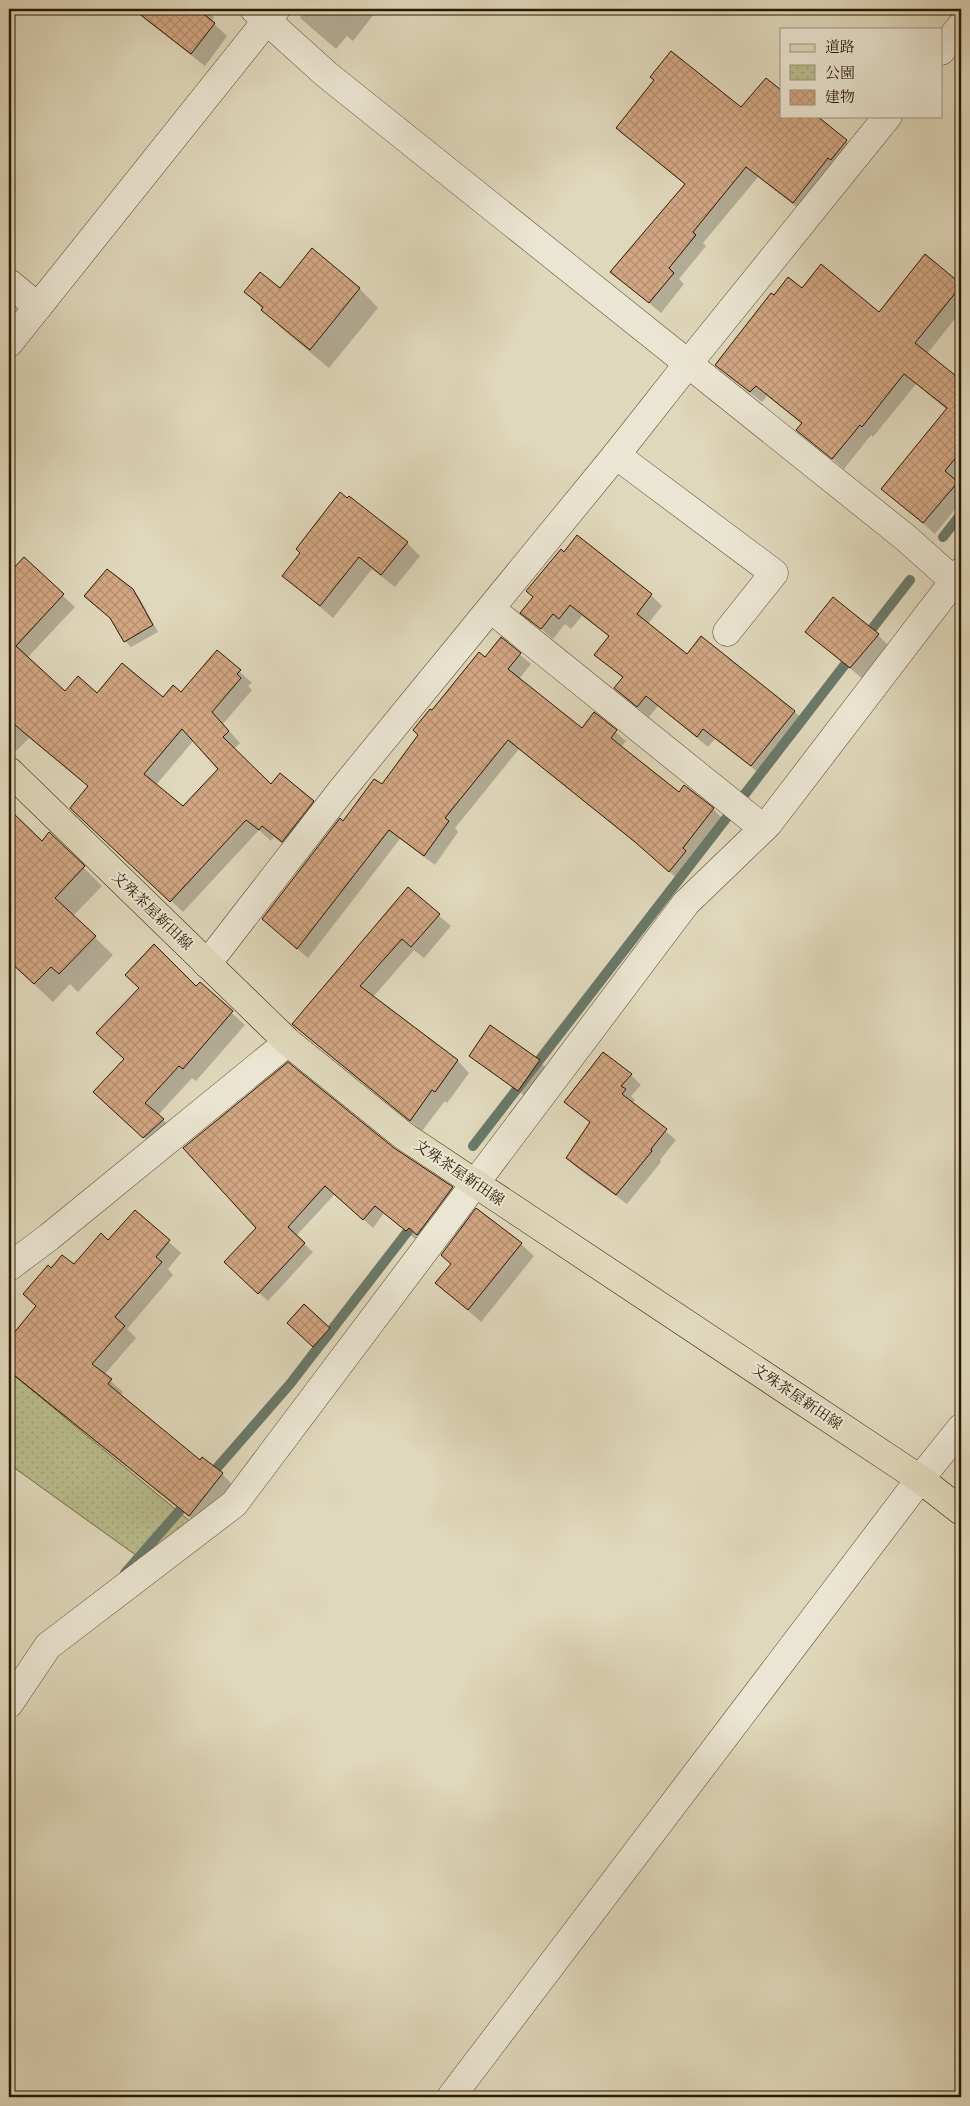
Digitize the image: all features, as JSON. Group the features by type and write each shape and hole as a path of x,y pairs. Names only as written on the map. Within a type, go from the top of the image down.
{"main road":[{"name":"文殊茶屋新田線","path":"9,771 288,1042 404,1136 920,1479 961,1511"}],"street":[{"path":"9,343 266,13 326,74 687,365 906,538 958,576 764,828 686,902 234,1504 48,1646 9,1704"},
{"path":"942,50 961,26"},
{"path":"207,964 341,792 616,456 886,118"},
{"path":"9,284 38,307"},
{"path":"616,456 774,574 727,632"},
{"path":"491,609 764,828"},
{"path":"9,1267 288,1042"},
{"path":"451,2097 920,1479 961,1428"}],"green space":[{"path":"9,1371 192,1523 144,1561 9,1464"}],"building":[{"path":"133,9 197,9 215,23 191,54"},
{"path":"671,51 741,107 766,78 780,89 780,118 820,118 847,140 831,160 828,158 793,203 746,167 693,232 696,235 669,268 674,273 649,303 610,272 685,184 616,128 654,80 650,77"},
{"path":"312,248 360,288 310,350 261,310 263,307 244,292 260,272 280,288"},
{"path":"925,254 961,284 915,343 961,380 961,451 945,471 958,482 923,523 881,489 947,408 904,374 862,427 860,425 832,459 796,430 802,423 756,386 750,392 715,365 771,293 774,295 788,277 802,288 821,264 879,312"},
{"path":"340,492 347,498 349,496 408,542 381,575 359,557 320,606 282,576 300,553 296,549"},
{"path":"577,535 652,594 637,614 687,654 701,636 795,711 751,766 703,729 697,737 646,696 637,707 614,688 623,677 594,655 609,636 570,605 559,619 553,614 541,629 520,613 533,597 526,591 561,549 564,552"},
{"path":"24,557 64,594 16,646 65,691 78,676 97,693 122,663 163,697 173,685 181,692 217,650 241,670 237,674 241,678 212,712 229,731 223,737 271,784 280,773 314,801 282,842 262,826 259,830 246,820 170,902 70,808 88,786 9,720 9,573","holes":["182,729 218,769 183,806 144,774"]},
{"path":"107,569 133,589 153,625 124,642 110,618 84,596"},
{"path":"833,597 879,634 850,668 805,632"},
{"path":"501,637 521,653 508,669 582,728 594,712 617,730 611,738 679,792 684,785 714,808 683,848 686,851 669,872 635,842 508,740 445,818 449,821 424,856 389,830 297,949 262,919 340,818 343,821 374,779 382,784 418,735 413,730 430,709 432,710 479,652 485,657"},
{"path":"9,809 42,841 49,832 85,866 55,898 96,936 59,974 51,967 34,984 9,961"},
{"path":"408,887 440,914 411,947 402,939 360,986 458,1060 435,1092 432,1090 410,1121 292,1024"},
{"path":"154,944 196,986 200,982 233,1011 183,1069 179,1066 145,1103 164,1119 143,1138 93,1092 124,1059 96,1033 139,988 125,975"},
{"path":"490,1025 540,1060 518,1091 469,1056"},
{"path":"603,1052 632,1074 621,1086 626,1089 622,1094 667,1129 651,1149 652,1151 616,1195 566,1158 590,1122 564,1102"},
{"path":"288,1062 394,1148 453,1187 417,1235 409,1228 406,1231 375,1206 363,1220 325,1186 288,1227 305,1243 258,1294 224,1262 256,1228 183,1148"},
{"path":"476,1208 522,1243 468,1310 435,1283 451,1264 441,1255"},
{"path":"135,1210 170,1240 156,1257 162,1262 115,1317 125,1326 92,1364 112,1379 108,1384 200,1460 202,1457 223,1473 189,1516 9,1371 9,1339 36,1306 23,1294 48,1265 51,1268 62,1255 74,1264 101,1233 108,1240"},
{"path":"304,1304 330,1328 313,1347 287,1323"}],"waterway":[{"path":"943,537 961,514"},
{"path":"864,639 910,580"},
{"path":"473,1146 853,654"},
{"path":"209,1477 290,1384 418,1218"},
{"path":"125,1573 189,1500"}]}
